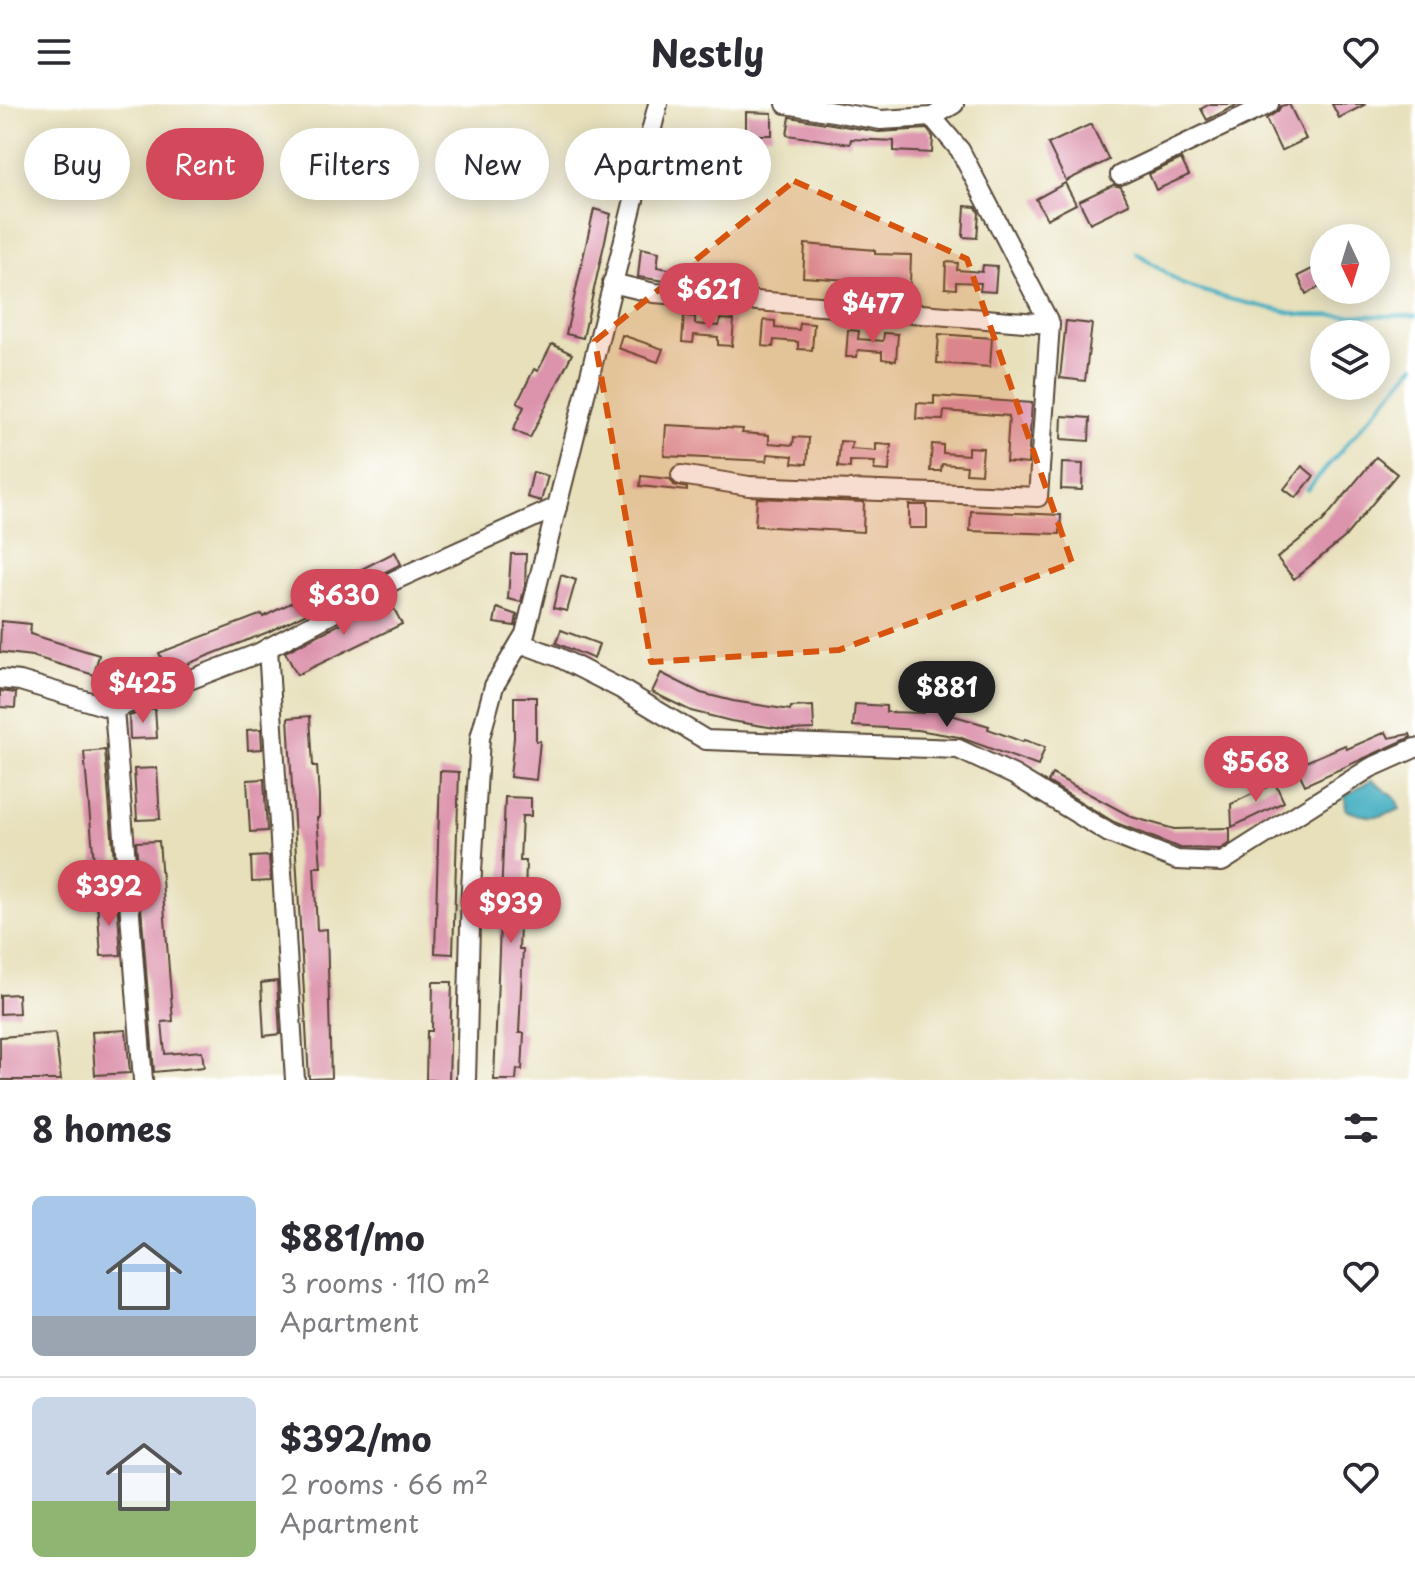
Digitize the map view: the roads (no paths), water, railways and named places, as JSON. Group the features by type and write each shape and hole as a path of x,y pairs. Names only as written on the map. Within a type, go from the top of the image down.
{"street":[{"path":"466,1080 471,888 480,738 494,686 525,634 658,104"},
{"path":"786,104 881,120 932,117 954,104"},
{"path":"1120,175 1266,105"},
{"path":"681,475 749,486 1038,497 1050,324 960,150 932,117"},
{"path":"612,283 654,293 1050,324"},
{"path":"0,679 20,681 114,709 268,648 395,580 557,507"},
{"path":"520,643 558,657 608,682 706,740 958,749 1014,775 1109,833 1177,860 1222,862 1370,768 1415,748"},
{"path":"268,648 295,1080"},
{"path":"114,709 143,1080"}],"water":[{"path":"1372,780 1396,799 1400,809 1373,816 1346,810 1345,796"}],"waterway":[{"path":"1137,253 1184,285 1229,299 1301,315 1415,316"},
{"path":"1307,490 1415,365"}]}
